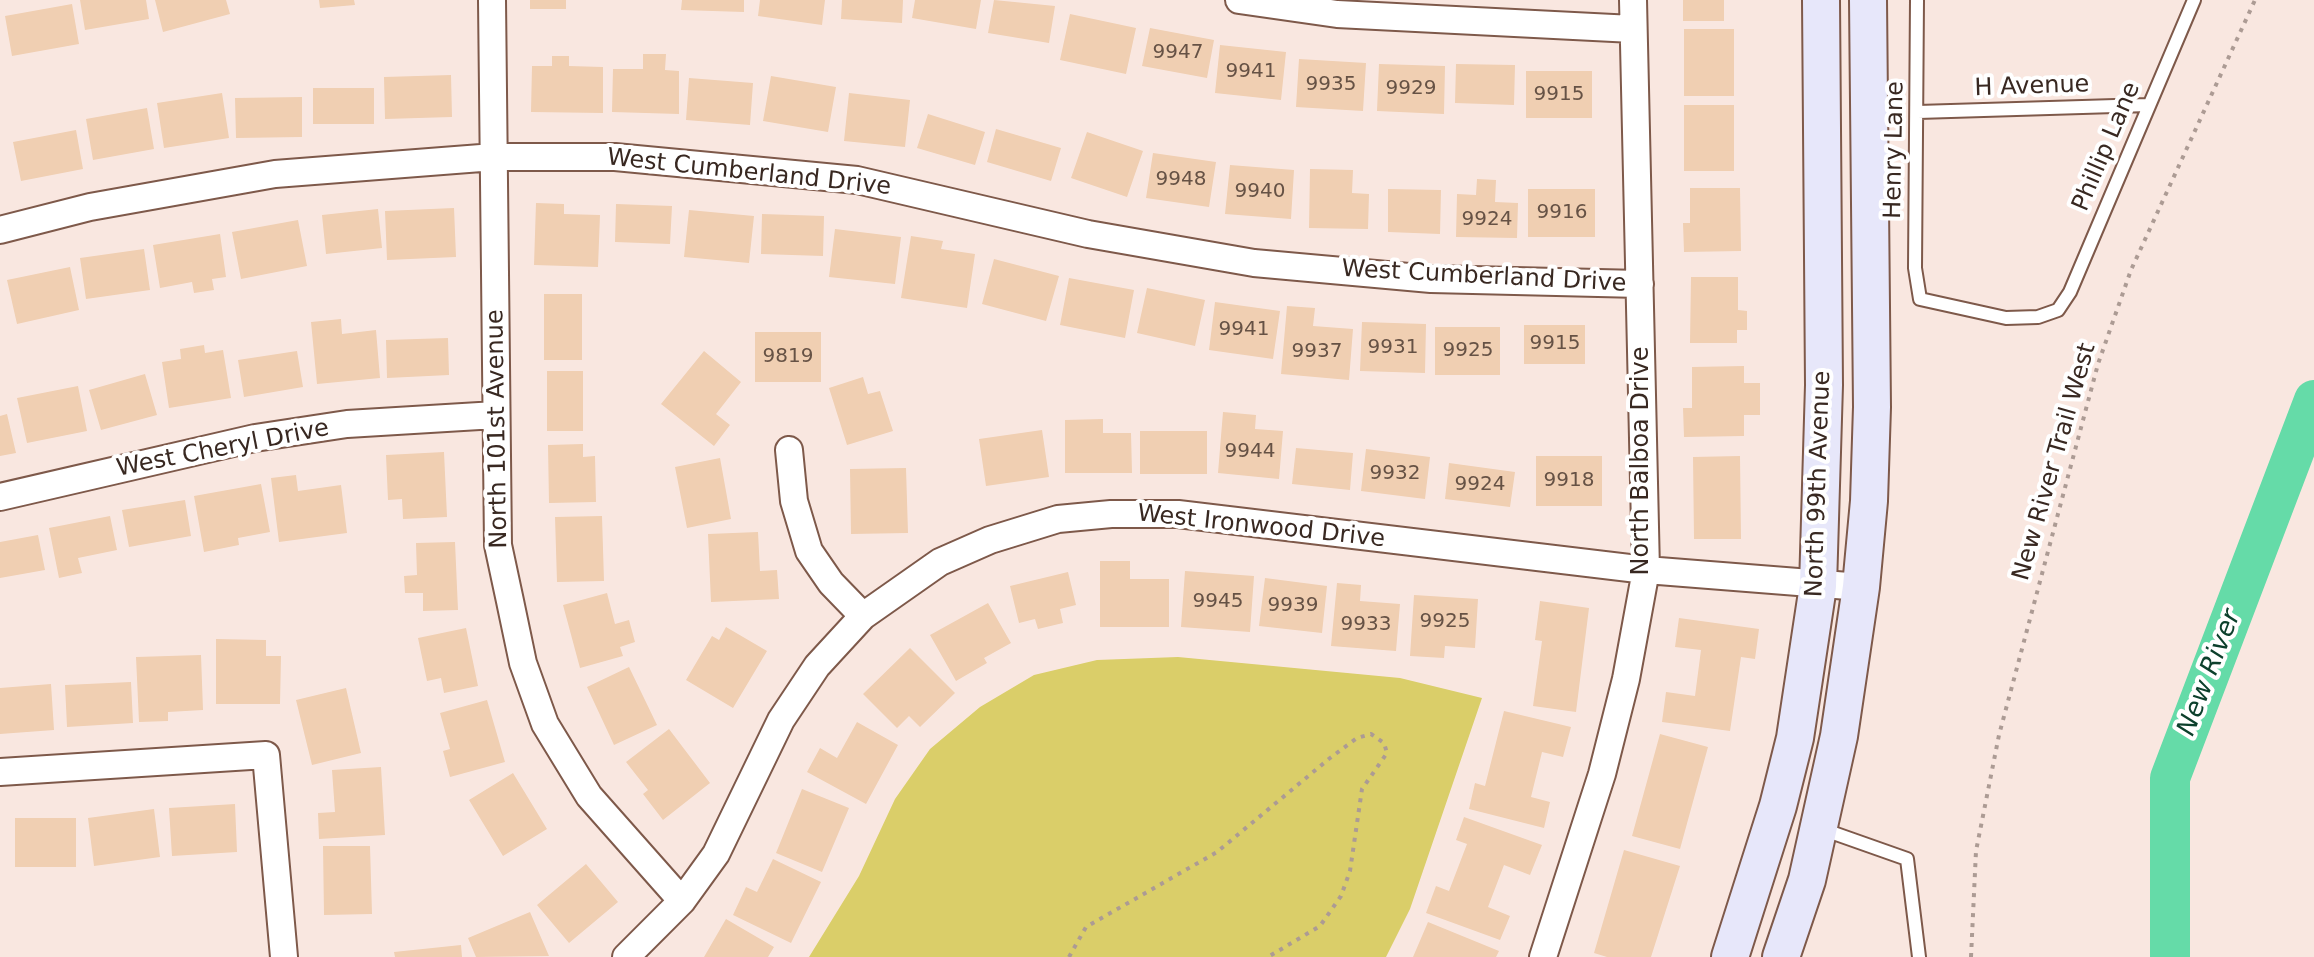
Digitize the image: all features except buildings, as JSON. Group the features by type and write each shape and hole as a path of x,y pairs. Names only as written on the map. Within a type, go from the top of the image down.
{"main road":[{"name":"North 99th Avenue","path":"1730,957 1778,806 1795,738 1818,586 1824,385 1821,0"},
{"name":"North 99th Avenue","path":"1781,957 1807,880 1839,736 1861,587 1872,407 1868,0"}],"street":[{"name":"North 101st Avenue","path":"492,0 498,545 523,663 545,724 589,796 682,901"},
{"path":"1239,0 1337,14 1633,29"},
{"name":"North Balboa Drive","path":"1543,957 1602,774 1626,679 1646,570 1633,0"},
{"name":"West Cumberland Drive","path":"0,230 90,207 275,174 494,157 615,157 857,180 1088,234 1254,263 1431,279 1640,284"},
{"name":"West Cheryl Drive","path":"0,497 255,438 347,424 496,415"},
{"path":"789,450 794,501 809,551 831,583 863,616"},
{"name":"West Ironwood Drive","path":"626,957 682,901 716,854 781,720 817,666 863,616 940,562 990,540 1058,519 1111,514 1178,514 1646,570 1861,587"},
{"path":"0,772 266,755 284,957"}],"lane":[{"name":"Henry Lane","path":"1917,0 1915,268 1920,299"},
{"name":"Phillip Lane","path":"1920,299 2006,318 2038,317 2058,310 2070,292 2194,0"},
{"name":"H Avenue","path":"1918,112 2148,105"},
{"path":"1819,828 1907,859 1919,957"}],"path":[{"name":"New River Trail West","path":"1971,957 1976,851 1999,735 2098,364 2131,270 2255,0"},
{"path":"1069,957 1086,927 1217,852 1330,758 1357,738 1371,734 1384,743 1387,753 1362,789 1350,871 1341,896 1320,926 1268,957"}],"shaded area":[{"path":"1178,657 1400,678 1482,698 1410,909 1386,957 809,957 859,876 895,799 930,749 980,707 1034,675 1097,660"}],"waterway":[{"name":"New River","path":"2170,957 2170,778 2314,400"}]}
